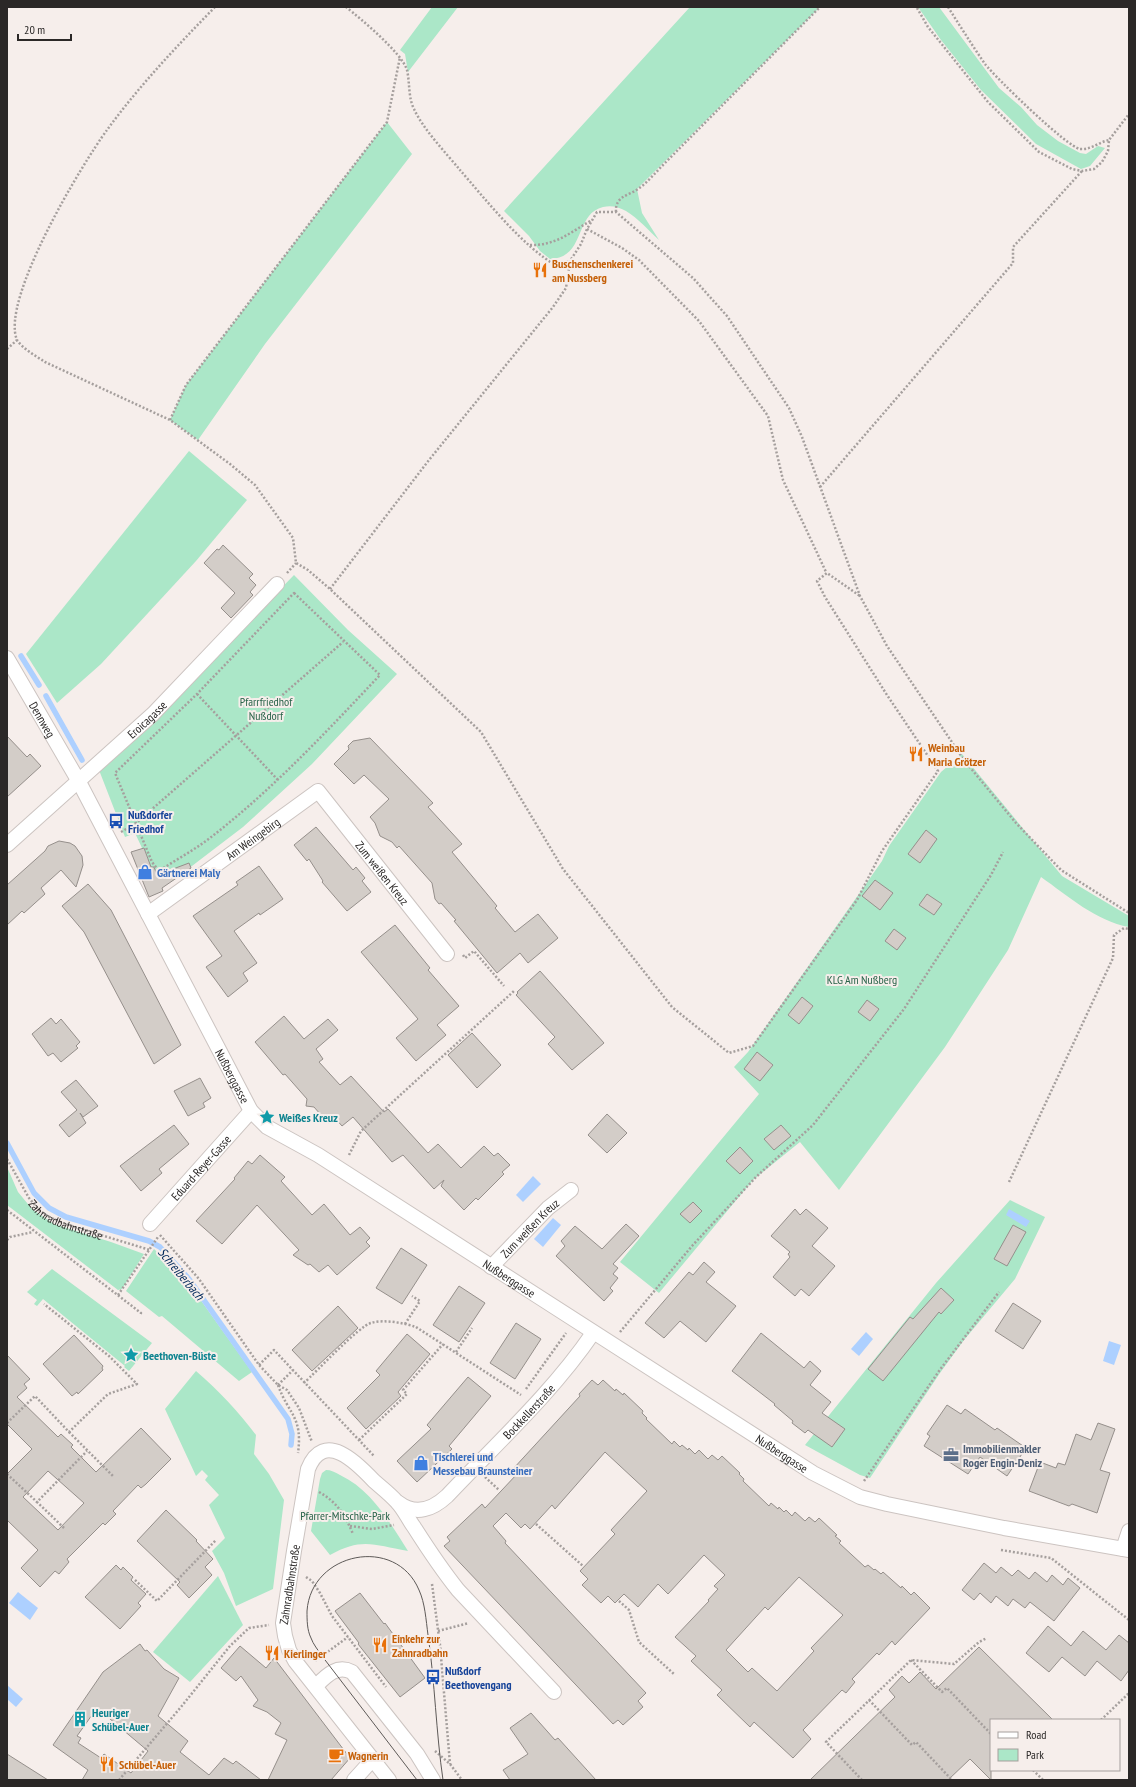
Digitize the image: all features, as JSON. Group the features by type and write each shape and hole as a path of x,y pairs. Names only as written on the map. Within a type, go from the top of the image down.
{"street":[{"name":"Eroicagasse","path":"7,845 78,780 102,761 178,689 278,584"},
{"name":"Dennweg","path":"7,658 78,780"},
{"name":"Nußberggasse","path":"78,780 251,1111 267,1127 318,1155 813,1473 860,1497 1004,1528 1126,1549 1129,1531"},
{"name":"Am Weingebirg","path":"148,914 318,791"},
{"name":"Zum weißen Kreuz","path":"318,791 447,954"},
{"name":"Eduard-Reyer-Gasse","path":"150,1224 251,1111"},
{"name":"Zum weißen Kreuz","path":"491,1267 548,1208 571,1190"},
{"name":"Bockkellerstraße","path":"398,1502 412,1510 419,1511 441,1502 521,1419 578,1354 593,1333"},
{"path":"317,1454 329,1450 344,1454 357,1463 398,1502 446,1576 554,1692"},
{"name":"Zahnradbahnstraße","path":"317,1454 311,1461 306,1482 283,1623 285,1636 289,1650 295,1661 389,1780"},
{"path":"316,1686 326,1676 340,1669 347,1669 352,1672 417,1754 433,1780"},
{"path":"354,1780 373,1759"}],"path":[{"path":"215,7 144,84 107,130 54,213 25,275 17,299 14,327 17,340 28,351 45,362 170,420 230,464 255,485 294,538 296,563 308,570 330,589 482,732 563,870 672,1007 729,1053 753,1046 857,900 882,851 938,772 887,695 825,596 817,581 826,572"},
{"path":"346,7 400,58 407,70 414,109 435,140 504,220 544,259 557,266 570,261"},
{"path":"616,212 616,207 624,195 637,189 663,165 820,7"},
{"path":"948,7 986,65 1052,131 1079,149 1088,149 1109,140"},
{"path":"917,8 928,27 993,107 1039,152 1072,169 1082,171 1094,169 1102,162 1108,151 1109,140 1129,114"},
{"path":"170,420 186,385 387,122 400,58"},
{"path":"820,487 1013,263 1013,247 1082,171"},
{"path":"330,589 429,460 553,307 566,288 570,261 598,212 616,212 693,278 727,316 789,408 802,437 860,596 886,646 964,760 1016,823 1061,870 1129,913"},
{"path":"529,245 543,245 555,241 593,220"},
{"path":"587,229 622,248 639,260 698,321 768,416 783,480 826,572 860,596"},
{"path":"7,349 17,340"},
{"path":"115,773 152,862 159,871 214,836 278,780 322,736 380,676 294,593"},
{"path":"108,838 135,824 344,642"},
{"path":"196,694 237,735 278,780"},
{"path":"610,1343 692,1246 756,1177 813,1125 904,1009 991,875 1003,852"},
{"path":"1009,1182 1113,958 1114,935 1124,928 1129,929"},
{"path":"447,954 456,947 465,958 474,951 504,986"},
{"path":"349,1155 361,1131 514,991"},
{"name":"Zahnradbahnstraße","path":"7,1159 29,1198 40,1211 48,1217 65,1224 150,1249"},
{"path":"7,1210 141,1313 140,1315"},
{"path":"7,1240 10,1237 34,1232"},
{"path":"160,1235 199,1279 259,1365 278,1385 287,1390 299,1408 317,1454"},
{"path":"118,1295 157,1239"},
{"path":"864,1481 939,1371 999,1292"},
{"path":"405,1324 420,1301 412,1296"},
{"path":"44,1304 109,1356 137,1384 108,1394 69,1432"},
{"path":"519,1398 574,1320"},
{"path":"304,1383 364,1326 379,1322 405,1324 416,1327 521,1395"},
{"path":"456,1352 472,1328"},
{"path":"358,1440 407,1394 403,1390 443,1344"},
{"path":"259,1365 274,1350 379,1462"},
{"path":"278,1385 293,1370"},
{"path":"7,1423 35,1396 113,1476"},
{"path":"37,1502 87,1451"},
{"path":"7,1474 64,1528"},
{"path":"306,1482 314,1490 336,1503 345,1514 353,1534"},
{"path":"350,1526 372,1529 396,1525 391,1519"},
{"path":"536,1524 583,1566"},
{"path":"135,1580 157,1600 216,1540"},
{"path":"1001,1550 1051,1558 1129,1620"},
{"path":"1034,1550 1034,1556"},
{"path":"306,1576 312,1581 332,1616 348,1637 311,1664"},
{"path":"446,1576 432,1583 438,1631 450,1764 462,1780"},
{"path":"619,1601 629,1610 639,1642 675,1676"},
{"path":"438,1631 486,1620"},
{"path":"119,1780 230,1646 250,1628 283,1623"},
{"path":"862,1780 826,1742 910,1660 954,1664 979,1642 987,1638"},
{"path":"910,1660 942,1692 946,1688 990,1733"},
{"path":"1102,1719 1129,1693"},
{"path":"869,1700 912,1745 916,1742 952,1780"},
{"path":"1034,1771 1043,1780"}],"green space":[{"path":"432,7 458,7 408,72 405,54 400,50"},
{"path":"690,7 820,7 637,189 642,213 659,240 626,211 620,208 606,206 594,211 588,218 575,244 569,251 561,257 550,259 540,251 529,236 504,211"},
{"path":"918,7 939,7 999,88 1021,107 1037,125 1058,141 1080,153 1086,154 1098,146 1105,148 1090,166 1081,169 1036,144 981,90 941,40"},
{"path":"387,122 412,154 265,344 198,440 170,420 186,385"},
{"path":"189,451 247,500 196,561 101,664 57,703 26,654"},
{"name":"Pfarrfriedhof Nußdorf","path":"294,575 348,630 397,674 312,764 243,827 171,882 165,872 157,875 154,867 151,867 144,848 142,848 135,833 125,837 99,770 197,675"},
{"name":"KLG Am Nußberg","path":"962,754 1062,876 1129,916 1129,927 1117,924 1094,914 1041,877 1008,950 945,1047 839,1190 800,1142 753,1180 659,1293 620,1262 759,1094 734,1067 748,1052 882,861 889,846 941,772"},
{"path":"7,1167 18,1192 32,1209 54,1224 144,1254 122,1289 118,1290 7,1205"},
{"path":"1010,1200 1045,1217 1015,1279 964,1340 940,1373 870,1478 860,1475 805,1445 936,1283"},
{"path":"154,1249 179,1273 197,1295 252,1372 239,1381 162,1316 159,1317 126,1291"},
{"path":"52,1269 152,1343 129,1371 124,1367 125,1366 43,1299 37,1306 34,1304 37,1300 27,1292"},
{"path":"196,1371 228,1402 256,1435 254,1454 269,1474 284,1500 273,1589 236,1606 224,1573 212,1551 225,1538 209,1505 219,1495 205,1480 208,1476 202,1470 196,1476 165,1409"},
{"name":"Pfarrer-Mitschke-Park","path":"326,1470 335,1472 362,1489 379,1508 408,1551 377,1545 360,1544 341,1549 330,1555 311,1531 320,1479 322,1473"},
{"path":"218,1576 243,1625 190,1682 153,1652"}],"water":[{"path":"533,1176 541,1184 523,1202 516,1195"},
{"path":"1009,1209 1030,1221 1026,1227 1006,1215"},
{"path":"553,1218 561,1225 543,1247 534,1239"},
{"path":"866,1332 873,1339 859,1356 851,1349"},
{"path":"1109,1341 1121,1345 1114,1365 1103,1361"},
{"path":"18,1592 38,1608 30,1620 9,1603"},
{"path":"7,1685 23,1699 16,1707 7,1699"}],"building":[{"path":"223,545 253,574 249,578 256,585 250,592 253,595 231,618 221,608 235,593 204,563 217,549 219,550"},
{"path":"7,736 27,757 30,754 41,766 7,797"},
{"path":"370,738 433,803 428,807 462,844 452,852 497,906 495,908 515,932 538,914 558,938 528,963 520,953 497,973 454,921 456,920 441,903 439,904 435,899 432,883 399,846 397,848 392,842 380,836 375,823 370,817 389,799 364,775 354,784 334,764 349,749 348,746 353,741"},
{"path":"316,827 353,870 356,867 365,878 362,881 371,892 347,911 322,882 323,881 309,859 307,861 294,845"},
{"path":"926,830 937,839 920,863 908,854"},
{"path":"59,841 70,843 75,846 82,856 83,865 76,887 61,870 41,888 45,894 24,913 22,911 7,925 7,885 45,851 48,846"},
{"path":"144,848 151,867 154,867 157,875 189,863 191,868 162,888 163,891 149,897 131,852"},
{"path":"259,866 283,899 260,915 259,913 234,931 257,963 243,973 248,981 228,997 206,967 222,956 193,916 238,885 236,882"},
{"path":"875,880 893,893 880,910 862,896"},
{"path":"88,884 111,910 181,1045 154,1064 84,932 62,906"},
{"path":"927,894 942,904 934,915 919,905"},
{"path":"395,925 430,968 428,970 459,1006 437,1025 446,1035 416,1061 396,1038 418,1019 361,952"},
{"path":"894,929 906,938 897,950 885,941"},
{"path":"540,971 604,1043 572,1070 548,1044 555,1037 516,995 518,993 517,992"},
{"path":"802,997 813,1006 799,1024 788,1015"},
{"path":"867,1000 879,1009 870,1021 858,1012"},
{"path":"284,1016 304,1039 328,1019 338,1030 316,1049 323,1059 319,1062 340,1085 351,1076 384,1112 388,1109 428,1153 438,1144 461,1168 484,1146 494,1156 498,1153 510,1165 502,1172 504,1174 478,1200 476,1198 464,1210 441,1186 444,1180 434,1189 403,1155 392,1162 353,1117 342,1126 335,1118 328,1123 314,1107 306,1106 307,1099 285,1074 283,1075 255,1042"},
{"path":"51,1018 56,1024 61,1019 80,1042 76,1046 78,1048 61,1062 53,1053 48,1056 32,1034"},
{"path":"472,1033 501,1065 477,1088 448,1055"},
{"path":"757,1052 773,1065 760,1081 744,1069"},
{"path":"200,1078 211,1098 203,1103 205,1107 188,1116 174,1091"},
{"path":"76,1080 98,1106 83,1117 80,1113 86,1123 69,1137 59,1125 77,1110 61,1092"},
{"path":"607,1114 627,1133 607,1153 588,1135"},
{"path":"174,1125 189,1144 159,1169 162,1173 141,1191 120,1166"},
{"path":"781,1125 791,1136 774,1150 764,1139"},
{"path":"740,1147 753,1161 740,1174 726,1161"},
{"path":"260,1155 285,1177 281,1181 312,1215 324,1204 350,1235 360,1227 370,1238 366,1242 370,1246 337,1275 328,1265 319,1272 310,1264 308,1265 293,1255 299,1250 257,1205 222,1244 196,1221 235,1179 234,1178 248,1161 252,1164"},
{"path":"693,1202 702,1211 690,1223 680,1214"},
{"path":"795,1209 800,1215 806,1209 828,1228 812,1246 835,1266 809,1296 801,1289 795,1296 773,1277 790,1257 788,1254 790,1252 771,1236"},
{"path":"626,1224 639,1236 613,1264 618,1268 613,1274 618,1278 610,1288 613,1291 604,1301 556,1256 565,1246 561,1241 575,1226 602,1249"},
{"path":"1013,1225 1026,1232 1007,1266 994,1259"},
{"path":"401,1248 427,1265 402,1304 376,1288"},
{"path":"704,1262 715,1272 706,1282 736,1306 706,1342 680,1321 664,1338 645,1323 689,1272 693,1275"},
{"path":"459,1286 485,1303 459,1342 433,1325"},
{"path":"941,1288 954,1300 941,1314 939,1312 883,1381 868,1369 910,1317 913,1319"},
{"path":"1013,1303 1041,1321 1023,1349 995,1331"},
{"path":"338,1306 358,1328 312,1371 292,1350"},
{"path":"516,1323 541,1339 515,1379 490,1363"},
{"path":"761,1333 804,1368 810,1361 821,1371 810,1385 831,1402 822,1413 845,1429 832,1447 808,1430 805,1433 792,1423 793,1421 774,1405 775,1404 732,1371"},
{"path":"407,1334 430,1354 398,1392 401,1396 366,1429 347,1408 380,1375 376,1371"},
{"path":"74,1335 103,1366 103,1370 78,1394 77,1392 72,1396 43,1364"},
{"path":"7,1355 30,1379 24,1384 27,1388 17,1397 58,1437 61,1434 73,1445 71,1447 96,1472 141,1428 171,1459 141,1488 138,1485 113,1511 116,1514 105,1525 103,1523 67,1559 69,1562 59,1574 55,1571 40,1587 21,1568 38,1550 7,1520 7,1474 32,1449 7,1424","holes":["48,1471 84,1503 58,1530 23,1497"]},
{"path":"468,1377 491,1396 449,1446 452,1449 417,1482 397,1461 431,1429 427,1425"},
{"path":"592,1380 598,1385 603,1380 615,1391 616,1389 623,1395 624,1393 643,1411 642,1413 647,1418 646,1419 672,1444 674,1441 680,1447 682,1445 688,1450 689,1448 695,1454 699,1450 708,1459 712,1455 718,1460 722,1456 740,1473 739,1474 744,1479 743,1481 769,1506 771,1503 778,1509 779,1507 784,1512 786,1510 792,1516 795,1512 805,1521 809,1517 815,1522 819,1518 837,1535 835,1536 841,1541 839,1543 865,1567 868,1565 881,1574 883,1572 901,1588 902,1586 911,1595 914,1592 930,1608 895,1645 892,1641 879,1655 877,1653 852,1679 855,1682 846,1693 842,1690 803,1730 811,1739 793,1758 754,1722 750,1727 717,1695 722,1690 691,1661 696,1656 675,1637 709,1601 708,1600 718,1589 714,1586 725,1575 704,1555 668,1594 658,1584 638,1607 624,1594 615,1603 608,1596 601,1603 582,1585 588,1579 580,1571 615,1534 611,1530 647,1491 605,1452 555,1509 552,1505 530,1529 525,1524 521,1528 506,1513 493,1526 506,1541 505,1543 646,1693 638,1701 643,1707 623,1725 618,1720 613,1724 444,1546 450,1541 447,1537 482,1504 485,1508 518,1473 513,1469 580,1396 579,1394","holes":["799,1577 843,1615 811,1648 814,1651 777,1691 752,1668 748,1672 726,1650 765,1607 768,1610"]},
{"path":"947,1405 961,1414 965,1409 995,1430 997,1428 1026,1448 1007,1476 980,1457 968,1474 924,1446 930,1436 927,1434"},
{"path":"1098,1423 1115,1429 1100,1470 1110,1473 1097,1513 1072,1504 1069,1506 1029,1491 1040,1462 1056,1468 1058,1463 1065,1465 1076,1434 1091,1440"},
{"path":"166,1510 197,1540 196,1541 213,1559 205,1567 212,1575 189,1598 177,1585 180,1582 137,1541"},
{"path":"984,1563 996,1573 1001,1567 1012,1576 1018,1570 1029,1579 1035,1572 1047,1582 1052,1575 1063,1585 1068,1578 1080,1588 1054,1621 1030,1602 1025,1608 1013,1599 1008,1606 996,1596 991,1603 980,1593 974,1600 962,1590"},
{"path":"116,1565 121,1570 123,1567 133,1577 131,1580 146,1594 138,1603 141,1606 120,1629 85,1597"},
{"name":"Einkehr zur Zahnradbahn","path":"360,1593 384,1624 385,1623 425,1678 400,1697 358,1644 359,1643 335,1611"},
{"path":"1048,1626 1071,1646 1083,1631 1106,1650 1119,1635 1129,1643 1129,1670 1121,1681 1097,1661 1085,1676 1062,1657 1049,1672 1026,1653"},
{"path":"140,1644 145,1651 147,1650 164,1669 179,1678 158,1716 188,1741 180,1752 209,1775 224,1758 233,1764 236,1761 261,1780 82,1780 88,1770 53,1745 103,1672","holes":["97,1708 148,1751 131,1773 104,1754 101,1758 78,1743 81,1738 77,1736"]},
{"path":"240,1646 266,1668 274,1658 350,1758 331,1780 268,1780 287,1740 275,1734 281,1723 267,1712 253,1706 258,1700 241,1676 236,1681 221,1668"},
{"path":"979,1647 1052,1719 990,1719 991,1780 970,1759 948,1780 810,1780 895,1697 889,1690 902,1676 909,1683 920,1672 936,1689"},
{"path":"531,1713 555,1740 558,1738 596,1780 510,1780 503,1770 528,1754 510,1728"},
{"path":"7,1754 48,1780 7,1780"}],"waterway":[{"path":"21,656 39,685"},
{"path":"46,696 82,760"},
{"name":"Schreiberbach","path":"7,1143 34,1193 49,1208 66,1217 149,1241 160,1247 189,1279 288,1419 292,1434 291,1445"}],"tram line":[{"path":"417,1780 322,1656 313,1642 309,1632 307,1611 312,1591 323,1575 338,1564 356,1558 375,1557 392,1562 408,1573 419,1590 423,1600 443,1780"}],"place":[{"name":"Buschenschenkerei am Nussberg","path":"540,270"},
{"name":"Weinbau Maria Grötzer","path":"916,754"},
{"name":"Nußdorfer Friedhof","path":"116,821"},
{"name":"Gärtnerei Maly","path":"145,872"},
{"name":"Weißes Kreuz","path":"267,1117"},
{"name":"Beethoven-Büste","path":"131,1355"},
{"name":"Immobilienmakler Roger Engin-Deniz","path":"951,1455"},
{"name":"Tischlerei und Messebau Braunsteiner","path":"421,1463"},
{"name":"Einkehr zur Zahnradbahn","path":"380,1645"},
{"name":"Kierlinger","path":"272,1653"},
{"name":"Nußdorf Beethovengang","path":"433,1677"},
{"name":"Heuriger Schübel-Auer","path":"80,1719"},
{"name":"Wagnerin","path":"336,1755"},
{"name":"Schübel-Auer","path":"107,1764"}]}
